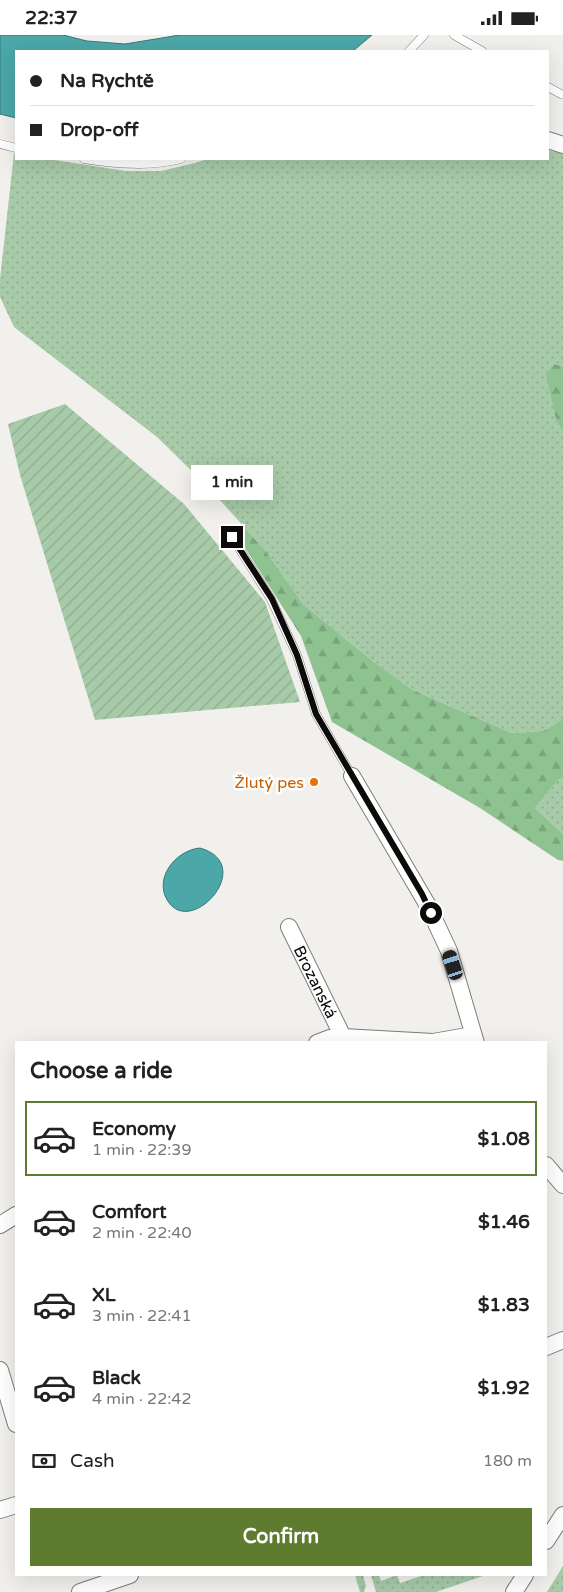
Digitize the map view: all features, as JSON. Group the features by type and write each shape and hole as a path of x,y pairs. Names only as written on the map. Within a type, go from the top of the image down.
{"street":[{"path":"549,140 563,145"},
{"path":"352,776 427,904 448,951 475,1039"},
{"name":"Brozanská","path":"289,927 343,1037"},
{"name":"Brozanská","path":"322,1041 343,1037 415,1041"},
{"name":"Brozanská","path":"447,1041 475,1039"},
{"path":"547,1166 563,1185"},
{"path":"0,1225 15,1216"},
{"path":"547,1347 563,1340"},
{"path":"547,1355 563,1350"},
{"path":"0,1370 15,1421"},
{"path":"0,1510 15,1505"},
{"path":"547,1539 563,1515"},
{"path":"80,1592 127,1576"},
{"path":"514,1592 524,1576"}],"lane":[{"path":"410,50 424,35"},
{"path":"454,35 480,50"},
{"path":"549,88 560,94"},
{"path":"0,144 15,148"},
{"path":"90,160 108,163 148,164 174,160"},
{"path":"232,537 272,599 297,655 316,714 352,776"}],"green space":[{"path":"549,150 563,154 563,366 554,364 557,423 563,431 563,719 543,731 512,733 413,690 374,662 303,604 265,550 209,488 157,437 14,327 0,297 0,279 14,153 15,160 54,160 126,171 161,171 204,160 549,160"},
{"path":"554,364 563,366 563,431 557,423 546,375"},
{"path":"65,404 184,504 265,602 300,702 95,720 20,475 8,424"},
{"path":"245,528 265,550 303,604 374,662 413,690 512,733 543,731 563,719 563,777 558,780 535,808 563,834 563,861 558,860 480,808 332,722 301,636 242,543"},
{"path":"563,777 563,834 535,808 558,780"},
{"path":"563,1566 563,1592 547,1592"},
{"path":"355,1576 363,1576 366,1586 364,1592 360,1592"},
{"path":"371,1576 379,1576 381,1581 397,1576 400,1583 421,1576 483,1576 436,1592 376,1592"}],"water":[{"path":"0,35 63,35 87,41 125,44 180,35 372,35 354,50 15,50 15,118 0,114"},
{"path":"200,848 216,856 222,868 222,881 215,893 205,904 193,910 181,911 170,904 165,895 163,886 165,877 168,868 182,854"}],"place":[{"name":"Žlutý pes","path":"314,782"}],"route":[{"path":"232,537 272,599 297,655 316,714 422,894 431,913"}]}
